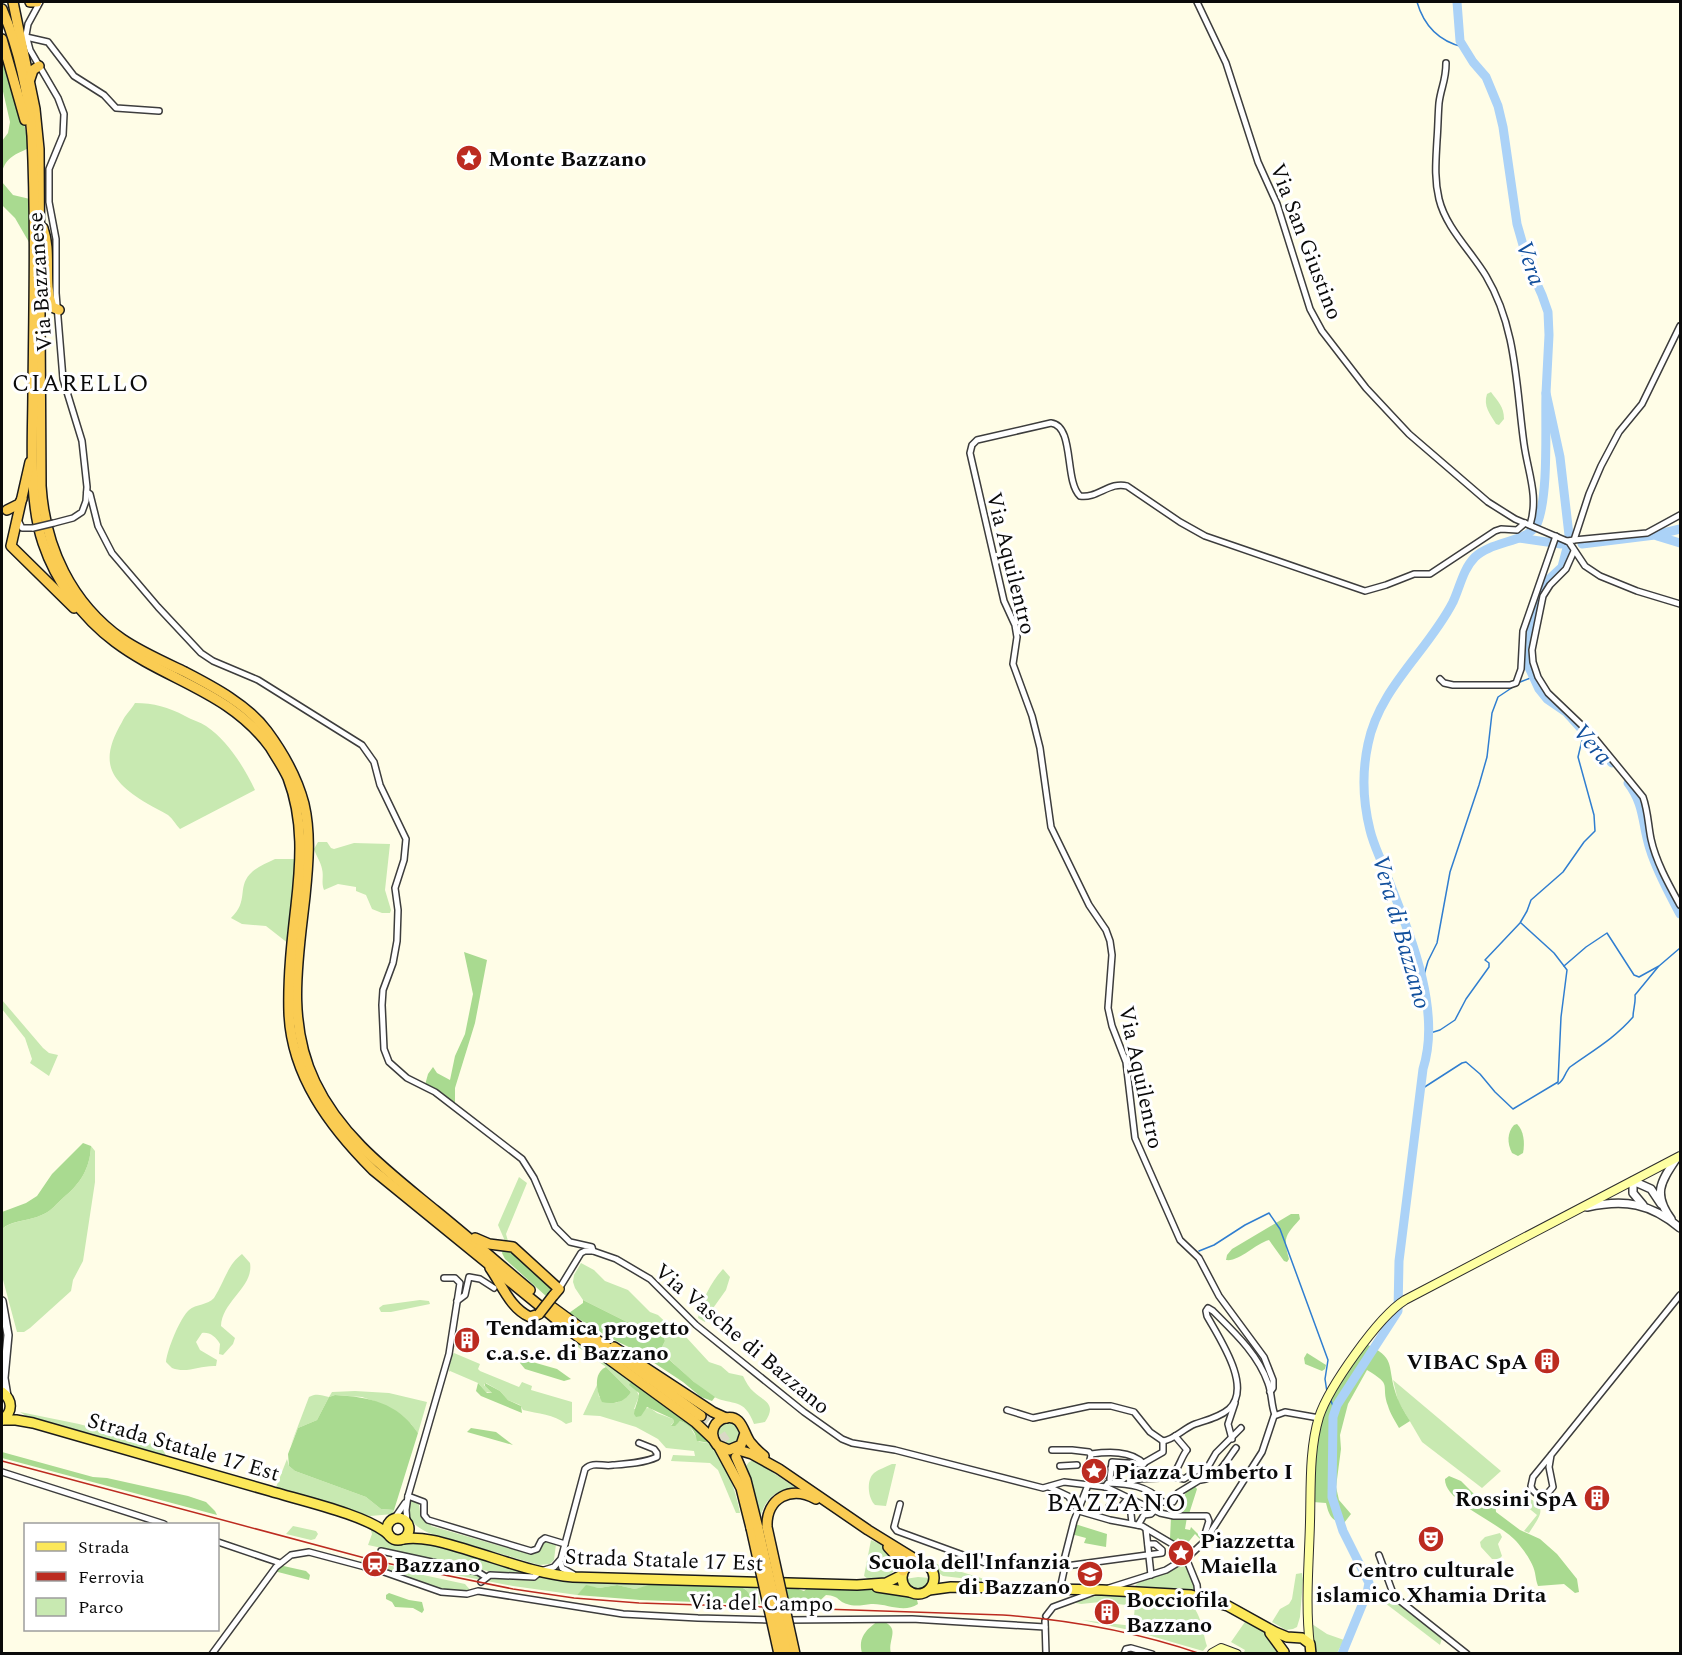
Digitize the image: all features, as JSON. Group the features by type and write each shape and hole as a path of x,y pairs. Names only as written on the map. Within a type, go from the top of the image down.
{"highway":[{"path":"13,2 38,128 41,486 44,518 53,551 79,597 106,626 139,649 210,685 239,704 265,728 283,754 293,774 304,805 309,863 296,976 299,1035 314,1081 330,1110 352,1138 378,1163 519,1280 701,1416"},
{"path":"30,2 38,2"},
{"path":"2,9 6,37"},
{"path":"2,23 27,101 31,121 35,504 43,543 56,573 66,590 97,627"},
{"path":"30,82 32,72 39,66"},
{"path":"40,221 47,242 49,296 52,307 58,310"},
{"path":"33,444 12,537 11,546 14,551 56,592 117,644 207,692 235,710 258,731 287,775 296,804 301,862 289,974 289,1015 292,1038 308,1085 325,1116 348,1145 373,1170 522,1291"},
{"path":"4,511 19,504 22,499"},
{"path":"12,537 17,532 29,529"},
{"path":"460,1230 484,1243 513,1247 521,1253 549,1303 629,1376 695,1422 717,1444 735,1453 752,1454 779,1469 868,1530 920,1562"},
{"path":"505,1246 500,1256 519,1280"},
{"path":"483,1258 509,1299 529,1317 534,1317 549,1303"},
{"path":"509,1299 507,1294 509,1289 522,1291 549,1303 713,1412 739,1421 756,1449 779,1469"},
{"path":"726,1418 714,1426 712,1433 759,1528 787,1653"},
{"path":"735,1453 745,1433"},
{"path":"735,1453 746,1480 795,1653"},
{"path":"779,1653 759,1528 774,1502 783,1495 800,1493 813,1497 886,1545"},
{"path":"868,1530 897,1557 902,1573"}],"main road":[{"path":"1311,1650 1308,1613 1312,1460 1319,1418 1329,1397 1378,1325 1398,1305 1678,1158"},
{"path":"2,1420 9,1412 6,1397"},
{"name":"Strada Statale 17 Est","path":"6,1397 19,1415 33,1424"},
{"name":"Strada Statale 17 Est","path":"2,1420 33,1424 357,1517 378,1527 388,1535"},
{"name":"Strada Statale 17 Est","path":"357,1517 393,1520"},
{"path":"401,1519 407,1523 409,1533 403,1539 395,1540 388,1535 388,1526 393,1520 401,1519"},
{"name":"Strada Statale 17 Est","path":"407,1523 438,1541"},
{"name":"Strada Statale 17 Est","path":"403,1539 418,1538 438,1541 541,1571 590,1578 856,1585 886,1583 902,1573"},
{"path":"929,1590 934,1582 934,1575 929,1566 920,1562 910,1564 902,1573 902,1584 910,1592 921,1594 929,1590 951,1587 1137,1591 1198,1596 1231,1607 1281,1635 1304,1639 1311,1650"},
{"path":"934,1575 951,1583 1012,1589"},
{"name":"Strada Statale 17 Est","path":"856,1585 910,1592"},
{"path":"1284,1653 1286,1643 1303,1630 1308,1613"},
{"path":"1262,1625 1275,1638 1284,1653"},
{"path":"1212,1653 1216,1649 1223,1648 1237,1653"}],"street":[{"path":"38,2 28,22 26,37 48,42 74,76 104,95 117,109 159,111"},
{"name":"Via San Giustino","path":"1197,2 1226,63 1258,162 1277,204 1306,297 1322,331 1366,388 1409,434 1488,502 1555,541 1567,541 1587,568 1600,576 1637,591 1680,604"},
{"name":"Via Bazzanese","path":"26,37 29,49 58,98 64,119 63,135 49,172 50,206 56,239 56,281 63,380 83,448 87,492"},
{"path":"1446,63 1438,120 1435,181 1444,214 1486,276 1496,295 1510,335 1516,362 1524,446 1534,488 1532,526"},
{"path":"1574,540 1601,466 1619,432 1642,404 1680,326"},
{"name":"Via Aquilentro","path":"1270,1392 1273,1388 1273,1378 1264,1357 1219,1296 1199,1258 1180,1240 1135,1138 1126,1062 1112,1026 1108,1008 1112,955 1110,941 1106,930 1089,905 1051,827 1038,737 1013,664 1017,637 1015,625 1004,602 981,505 971,447 977,440 1052,423 1057,424 1063,429 1071,474 1076,491 1080,496 1087,497 1113,486 1124,485 1205,536 1365,591 1413,574 1430,574 1495,531 1518,530 1532,526"},
{"path":"4,511 14,512 20,527 29,529 80,514 87,492"},
{"name":"Via Vasche di Bazzano","path":"87,492 90,494 98,526 112,553 201,652 213,660 258,680 348,736 362,745 374,762 380,785 406,839 404,861 395,888 398,910 397,941 393,963 383,990 384,1049 389,1062 407,1078 435,1092 522,1159 534,1178 555,1227 566,1239 616,1259 650,1279 696,1325 804,1412 842,1439 1036,1486 1049,1487"},
{"path":"1567,541 1647,533 1680,514"},
{"path":"1440,679 1447,685 1510,685 1516,683 1519,676 1523,631 1555,541"},
{"path":"1573,549 1566,569 1550,585 1543,596 1532,650 1535,670 1548,693 1593,736 1642,797 1647,807 1651,841 1680,906"},
{"path":"1661,1204 1662,1182 1678,1158"},
{"path":"1672,1221 1652,1189 1633,1181 1634,1195 1680,1228"},
{"path":"1582,1208 1623,1203 1651,1209"},
{"path":"549,1303 581,1253 593,1251"},
{"path":"457,1300 465,1295 469,1277 480,1279 494,1288"},
{"path":"407,1523 408,1496 445,1370 457,1300 459,1281 455,1278 444,1278"},
{"path":"1551,1455 1548,1467 1553,1487 1547,1494 1538,1495 1532,1489 1531,1482 1551,1455 1680,1295"},
{"path":"2,1301 8,1335 4,1381 6,1397"},
{"path":"1046,1653 1046,1621 1051,1608 1169,1569 1185,1559 1206,1539 1263,1450 1275,1415 1265,1376 1256,1359 1208,1308 1207,1316 1237,1378 1235,1407 1228,1425 1232,1439"},
{"path":"2,1373 5,1362"},
{"path":"1163,1441 1223,1413 1234,1402"},
{"path":"1006,1410 1031,1418 1089,1406 1113,1406 1134,1412 1152,1434 1163,1441"},
{"path":"1275,1415 1286,1412 1319,1418"},
{"path":"1201,1480 1204,1471 1218,1452 1241,1428"},
{"path":"1170,1476 1177,1469 1182,1456 1187,1451 1175,1436"},
{"path":"1110,1479 1112,1462 1145,1463 1163,1452 1163,1441"},
{"path":"590,1578 561,1567 561,1559 585,1469 591,1464 614,1465 646,1461 657,1457 655,1450 639,1443"},
{"path":"1130,1483 1147,1490 1162,1502 1173,1502 1178,1493 1218,1473 1236,1448"},
{"path":"1052,1450 1072,1450 1091,1454 1114,1452 1145,1463"},
{"path":"1083,1464 1091,1454"},
{"path":"1145,1463 1145,1478"},
{"path":"1060,1466 1083,1464 1103,1476 1116,1480 1117,1484"},
{"path":"1111,1468 1130,1468 1130,1483"},
{"path":"1105,1487 1108,1483 1130,1483 1145,1478 1170,1476 1184,1479 1199,1469 1204,1471"},
{"path":"2,1472 161,1523"},
{"path":"1090,1478 1101,1479 1103,1476"},
{"path":"1049,1487 1062,1482 1105,1487 1154,1511 1173,1516 1207,1516 1209,1521 1206,1539"},
{"path":"1060,1589 1074,1520 1088,1485"},
{"path":"1049,1487 1068,1496 1079,1511 1133,1524 1161,1535 1179,1548 1197,1586 1198,1596"},
{"path":"393,1520 408,1496"},
{"path":"408,1496 424,1502 424,1515 428,1520 531,1551 537,1549 545,1538 565,1544"},
{"path":"1109,1507 1120,1508 1128,1498"},
{"path":"1133,1524 1144,1515 1152,1514 1162,1502"},
{"path":"900,1504 894,1526 896,1530 1002,1568 1024,1565 1064,1565 1148,1556 1172,1552 1179,1548"},
{"path":"1131,1514 1133,1524"},
{"path":"1146,1529 1151,1575"},
{"path":"219,1542 280,1563"},
{"path":"1148,1544 1156,1544 1162,1552"},
{"path":"381,1551 478,1572 481,1584"},
{"path":"212,1653 280,1563 295,1554 309,1552 388,1573 441,1592 467,1594 481,1584 538,1576 541,1571 554,1567 561,1559"},
{"path":"1379,1555 1394,1596 1467,1653"},
{"path":"1137,1580 1132,1586 1137,1591"},
{"name":"Via del Campo","path":"481,1584 623,1614 659,1617 1046,1621"},
{"path":"1124,1653 1125,1649 1130,1647 1152,1653"}],"green space":[{"path":"2,51 22,113 29,148 9,159 2,172 2,141 8,133 10,122 2,87"},
{"path":"2,182 13,195 30,199 30,244 15,218 2,205"},
{"path":"1491,392 1503,411 1504,419 1499,425 1489,413 1487,406 1487,394"},
{"path":"135,703 167,708 206,726 235,755 255,790 180,829 168,815 135,796 117,779 112,770 110,760 115,736 123,719"},
{"path":"318,842 327,842 334,849 354,843 390,844 385,890 390,913 372,909 366,895 356,891 356,887 338,884 324,890 321,866 314,849"},
{"path":"275,859 299,859 289,944 266,926 242,924 231,918 240,906 246,879 258,867"},
{"path":"464,952 487,960 475,1023 455,1088 455,1105 425,1085 433,1067 437,1073 450,1080 455,1056 465,1034 473,994"},
{"path":"2,1000 43,1048 49,1053 58,1055 49,1076 30,1063 32,1059 25,1038 2,1009"},
{"path":"1517,1124 1524,1141 1523,1153 1518,1156 1512,1153 1509,1146 1510,1131"},
{"path":"83,1143 91,1146 89,1162 74,1187 46,1213 2,1229 2,1212 37,1196 52,1174"},
{"path":"91,1146 95,1151 95,1182 83,1261 73,1280 71,1291 30,1328 24,1332 17,1332 2,1276 2,1229 37,1217 52,1209 79,1181 89,1162"},
{"path":"519,1177 527,1183 506,1234 508,1241 505,1241 498,1225"},
{"path":"1291,1214 1299,1214 1300,1219 1287,1237 1286,1246 1289,1259 1287,1262 1269,1240 1242,1256 1226,1260 1232,1249"},
{"path":"504,1248 511,1249 545,1280 552,1291 547,1297 505,1259 502,1253"},
{"path":"242,1254 250,1263 250,1272 243,1287 227,1309 221,1326 235,1338 233,1344 223,1355 219,1354 220,1344 217,1339 210,1334 202,1333 196,1342 200,1350 217,1360 216,1366 188,1370 172,1368 166,1362 167,1357 174,1334 185,1314 192,1308 214,1298 229,1269"},
{"path":"581,1263 594,1270 605,1281 628,1290 650,1312 658,1315 675,1331 686,1337 709,1362 721,1366 729,1373 743,1376 751,1389 770,1407 765,1422 754,1424 742,1406 714,1397 697,1385 664,1355 661,1349 665,1341 663,1335 648,1322 638,1326 633,1325 583,1300 573,1282"},
{"path":"723,1269 730,1277 726,1290 705,1322 698,1318 702,1305 711,1285"},
{"path":"583,1300 633,1325 638,1326 648,1322 663,1335 665,1341 661,1349 664,1355 715,1397 712,1401 701,1397 683,1382 633,1349 569,1313 583,1303"},
{"path":"429,1301 430,1304 391,1312 381,1312 379,1308 383,1305"},
{"path":"579,1340 632,1380 639,1396 634,1409 650,1408 673,1419 674,1422 671,1425 673,1426 680,1421 689,1425 699,1442 711,1443 729,1476 740,1513 736,1513 718,1470 710,1463 671,1461 673,1455 695,1456 694,1451 666,1448 658,1439 636,1427 600,1416 583,1415 597,1385 599,1397 616,1403 631,1392 606,1367 571,1342"},
{"path":"1366,1344 1382,1353 1389,1363 1396,1395 1410,1421 1399,1428 1389,1409 1385,1386 1381,1379 1367,1370 1348,1404 1340,1435 1341,1449 1336,1487 1339,1500 1351,1514 1344,1523 1331,1517 1326,1503 1313,1502 1316,1439 1320,1419 1328,1401"},
{"path":"454,1353 480,1364 478,1369 480,1371 519,1387 522,1382 532,1386 531,1390 572,1402 572,1422 566,1424 551,1416 523,1410 520,1405 508,1400 500,1391 486,1383 484,1385 492,1393 486,1392 478,1383 449,1372 451,1355"},
{"path":"1307,1353 1326,1365 1325,1369 1322,1371 1305,1364 1304,1358"},
{"path":"522,1359 557,1369 571,1379 564,1381 525,1369 520,1363"},
{"path":"606,1367 631,1392 622,1400 614,1403 602,1402 598,1393 597,1378"},
{"path":"633,1379 687,1418 711,1443 697,1441 692,1428 687,1424 680,1421 675,1426 671,1426 673,1419 647,1407 641,1416 636,1417 634,1414 639,1393 629,1385"},
{"path":"1393,1380 1501,1471 1482,1488 1422,1442 1398,1401"},
{"path":"478,1383 487,1393 492,1393 485,1383 500,1391 508,1400 521,1406 522,1413 481,1396 476,1391"},
{"path":"355,1391 389,1393 427,1402 418,1433 411,1424 392,1409 374,1401 362,1397 335,1395 329,1397 332,1392"},
{"path":"321,1395 329,1397 317,1420 298,1428 290,1447 309,1397"},
{"path":"335,1395 359,1397 381,1403 401,1414 418,1433 394,1510 381,1509 366,1497 295,1471 289,1466 288,1454 298,1428 317,1420 329,1397"},
{"path":"20,1412 79,1424 156,1445 163,1450 168,1459 29,1418"},
{"path":"729,1421 738,1424 741,1433 738,1442 729,1445 720,1442 717,1433 720,1424"},
{"path":"471,1428 496,1432 513,1445 467,1432"},
{"path":"2,1452 93,1477 188,1496 206,1502 217,1515 2,1458"},
{"path":"287,1459 289,1466 295,1471 366,1497 381,1509 394,1510 393,1514 370,1516 275,1490"},
{"path":"754,1460 796,1488 783,1490 773,1496 765,1505 760,1517 746,1466"},
{"path":"896,1464 886,1506 875,1505 869,1494 871,1476"},
{"path":"1449,1476 1461,1481 1477,1497 1493,1497 1496,1512 1520,1530 1540,1539 1557,1554 1577,1579 1579,1592 1575,1593 1564,1584 1538,1586 1532,1564 1519,1544 1453,1496 1447,1488 1445,1479"},
{"path":"1194,1485 1197,1489 1189,1514 1168,1513 1169,1504 1174,1504 1173,1509 1179,1510 1187,1489"},
{"path":"1526,1497 1540,1509 1539,1517 1529,1533 1524,1531 1537,1515 1519,1500"},
{"path":"410,1500 418,1502 422,1517 431,1523 431,1526 525,1553 535,1552 546,1541 556,1544 554,1560 550,1564 539,1565 429,1533 412,1520 409,1511"},
{"path":"1171,1517 1187,1517 1185,1529 1190,1530 1191,1527 1202,1538 1201,1540 1195,1534 1186,1545 1178,1538 1174,1542 1170,1539"},
{"path":"1075,1524 1107,1534 1106,1547 1084,1543 1086,1538 1071,1534"},
{"path":"293,1526 316,1531 318,1534 315,1539 311,1540 286,1534"},
{"path":"370,1527 394,1543 418,1539 535,1572 527,1574 488,1571 368,1545 372,1534"},
{"path":"1500,1533 1502,1537 1498,1544 1502,1556 1499,1559 1492,1559 1481,1547 1480,1542 1485,1537"},
{"path":"871,1540 887,1547 897,1561 891,1574 878,1579 868,1579 864,1576"},
{"path":"893,1540 939,1565 994,1582 943,1576 936,1571 932,1563 914,1556"},
{"path":"362,1559 465,1584 471,1591 429,1586 360,1563"},
{"path":"1186,1562 1196,1591 1135,1586 1138,1583"},
{"path":"279,1565 306,1571 310,1575 309,1580 274,1571"},
{"path":"437,1565 490,1576 543,1574 756,1584 760,1604 751,1604 752,1599 745,1589 720,1583 704,1586 662,1583 635,1589 617,1585 599,1588 586,1586 577,1595 513,1586 425,1569"},
{"path":"1302,1573 1300,1617 1297,1627 1286,1630 1272,1622 1280,1609 1289,1604 1296,1574"},
{"path":"930,1578 923,1590 911,1589 905,1579"},
{"path":"656,1583 739,1586 750,1595 751,1604 577,1595 586,1585 599,1588 617,1585 635,1589"},
{"path":"784,1584 804,1591 811,1585 865,1586 906,1596 917,1600 918,1604 907,1608 877,1604 853,1605 844,1603 834,1596 826,1595 814,1606 786,1606"},
{"path":"389,1593 422,1602 424,1610 422,1613 413,1608 395,1607 386,1599"},
{"path":"1104,1594 1184,1600 1190,1603 1197,1613 1207,1646 1203,1651 1134,1631 1082,1620 1133,1626 1135,1606 1100,1602 1081,1604 1071,1602"},
{"path":"1392,1599 1442,1638 1440,1645 1385,1603"},
{"path":"1247,1619 1270,1636 1279,1647 1278,1653 1247,1653 1231,1642"},
{"path":"879,1620 890,1626 892,1630 891,1653 862,1653 861,1642 864,1634"},
{"path":"1309,1622 1327,1634 1344,1640 1337,1653 1316,1653 1310,1635"}],"waterway":[{"path":"1417,2 1433,31 1446,41 1463,47"},
{"name":"Vera","path":"1457,2 1460,41 1486,77 1498,106 1517,224 1529,266 1548,312 1546,393 1560,457 1569,535"},
{"name":"Vera di Bazzano","path":"1342,1654 1369,1583 1343,1531 1332,1497 1333,1417 1337,1405 1398,1311 1399,1261 1428,1045 1428,1019 1419,967 1373,840 1368,819 1364,787 1366,755 1374,724 1382,705 1443,620 1471,562 1482,552 1533,530 1537,524 1545,479 1546,393"},
{"path":"1582,544 1655,535 1680,529"},
{"path":"1657,536 1680,543"},
{"path":"1519,538 1561,544"},
{"name":"Vera","path":"1567,548 1562,567 1547,581 1541,592 1528,637 1527,663 1539,689 1547,699 1566,712 1612,763"},
{"path":"1520,682 1533,677"},
{"path":"1422,982 1428,961 1437,943 1450,872 1487,757 1492,713 1498,697 1516,685"},
{"path":"1427,1034 1440,1030 1455,1020 1466,999 1489,967 1489,963 1485,960 1520,923 1531,900 1563,872 1584,842 1595,831 1594,815 1578,757 1584,732"},
{"name":"Vera","path":"1628,783 1640,807 1647,840 1656,866 1680,914"},
{"path":"1521,923 1554,953 1564,966 1607,933 1634,975 1639,977 1659,966 1680,948"},
{"path":"1420,1090 1466,1062 1513,1109 1558,1082 1561,1017 1567,970 1564,966"},
{"path":"1558,1084 1570,1067 1611,1038 1633,1017 1635,995 1658,967"},
{"path":"1199,1251 1214,1245 1269,1213 1280,1229 1328,1360 1325,1379 1327,1392"},
{"name":"Vera di Bazzano","path":"1331,1401 1335,1411"}],"tunnel":[{"path":"701,1416 719,1431 735,1454"}],"railway":[{"path":"2,1461 376,1561 513,1589 574,1598 639,1603 1028,1617 1128,1633 1201,1654"}],"place":[{"name":"Monte Bazzano","path":"469,158"},
{"name":"Tendamica progetto c.a.s.e. di Bazzano","path":"467,1340"},
{"name":"VIBAC SpA","path":"1547,1361"},
{"name":"Piazza Umberto I","path":"1094,1471"},
{"name":"Rossini SpA","path":"1597,1498"},
{"name":"Centro culturale islamico Xhamia Drita","path":"1431,1539"},
{"name":"Piazzetta Maiella","path":"1181,1553"},
{"name":"Bazzano","path":"375,1564"},
{"name":"Scuola dell'Infanzia di Bazzano","path":"1090,1574"},
{"name":"Bocciofila Bazzano","path":"1107,1612"}],"district":[{"name":"CIARELLO","path":"81,383"},
{"name":"BAZZANO","path":"1117,1502"}]}
